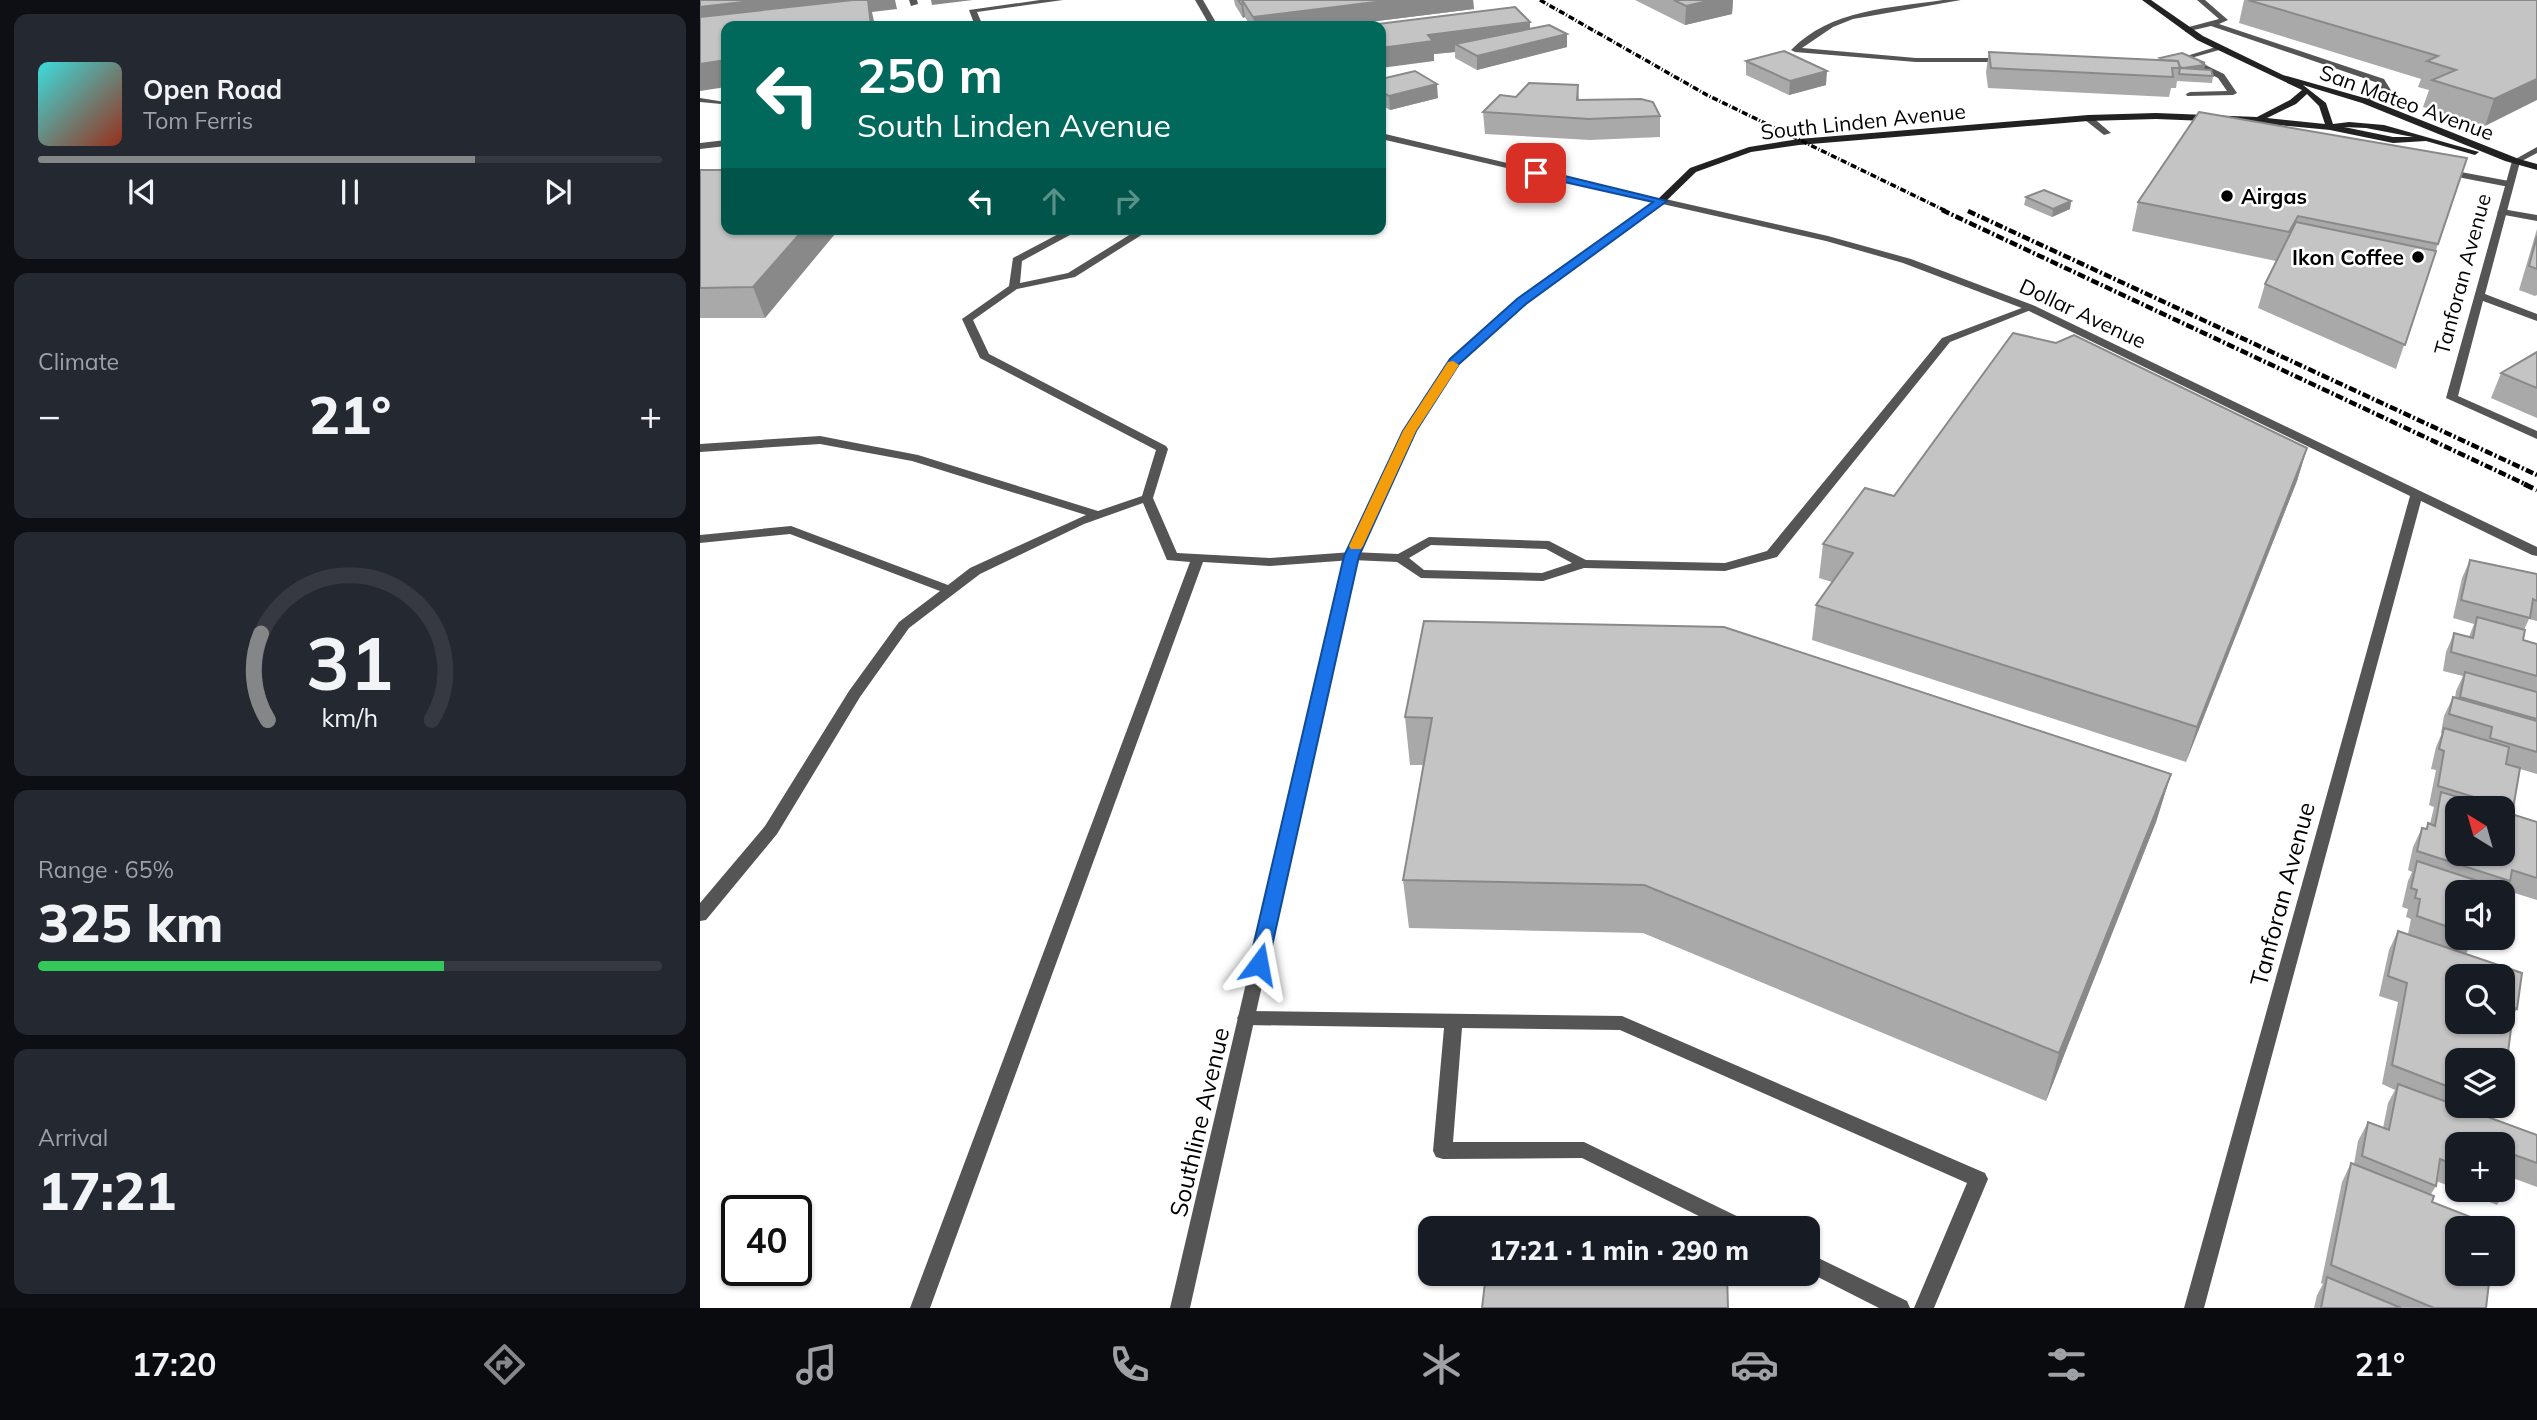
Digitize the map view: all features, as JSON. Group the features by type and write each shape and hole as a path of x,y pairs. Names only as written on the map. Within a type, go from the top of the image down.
{"main road":[{"name":"San Mateo Avenue","path":"2146,0 2188,30 2286,77 2307,90 2323,106 2330,127 2393,140 2422,140 2537,167"},
{"name":"San Mateo Avenue","path":"2286,77 2365,101 2516,161"},
{"path":"2257,120 2293,102 2307,90"},
{"name":"South Linden Avenue","path":"1661,201 1693,170 1749,150 1799,142 2088,118 2257,120 2330,127"}],"street":[{"path":"977,21 973,10 1059,0"},
{"path":"1209,0 1199,1 1211,21"},
{"path":"1957,0 1865,13 1833,22 1811,34 1795,50 1916,60 2024,61"},
{"path":"2188,30 2213,24 2224,18 2201,0"},
{"path":"2213,24 2381,81 2388,92 2365,101"},
{"path":"2171,59 2222,48"},
{"path":"2183,58 2221,76 2233,93 2190,94"},
{"path":"700,100 721,102"},
{"path":"2088,118 2107,133"},
{"path":"1386,137 1661,201"},
{"path":"700,146 721,144"},
{"path":"2516,161 2537,149"},
{"name":"Tanforan Avenue","path":"2516,161 2452,398 2537,435"},
{"path":"2429,169 2509,184"},
{"name":"Dollar Avenue","path":"1661,201 1828,239 1907,261 2031,308 2537,552"},
{"name":"Southline Avenue","path":"1180,1308 1352,556 1410,431 1455,362 1521,302 1661,201"},
{"path":"2502,212 2537,218"},
{"path":"1014,287 1017,260 1065,235"},
{"path":"1136,235 1071,275 1014,287 967,319 984,356 1162,449 1147,498 1172,557 1270,562 1352,556 1400,558 1429,541 1549,545 1583,564"},
{"path":"2481,296 2537,318"},
{"path":"1400,558 1420,574 1543,576 1583,564 1725,567 1772,554 1946,340 2031,308"},
{"path":"700,448 820,440 914,458 1099,515"},
{"name":"Tanforan Avenue","path":"2194,1308 2417,494"},
{"path":"700,915 771,830 854,695 904,625 975,572 1099,515 1147,498"},
{"path":"700,539 792,530 950,590"},
{"path":"920,1308 1198,558"},
{"path":"1246,1018 1622,1023 1978,1179 1924,1308"},
{"path":"1454,1021 1443,1151 1584,1150 1718,1216"},
{"path":"1820,1268 1900,1308"}],"building":[{"path":"700,0 760,0 700,7"},
{"path":"868,0 870,21 721,21 721,61 700,64 700,17"},
{"path":"1242,0 1392,0 1253,17"},
{"path":"1674,0 1712,0 1686,6"},
{"path":"2248,0 2537,0 2537,79 2494,99 2432,80 2456,70 2427,61 2438,56"},
{"path":"1515,7 1530,22 1428,35 1433,41 1386,47 1386,23"},
{"path":"1549,25 1567,34 1477,56 1455,44"},
{"path":"1784,51 1827,71 1790,81 1746,61"},
{"path":"1989,52 2178,61 2180,68 2172,68 2173,77 1991,68"},
{"path":"2182,53 2205,65 2183,68 2178,61 2160,58"},
{"path":"2180,68 2211,70 2213,76 2179,74"},
{"path":"1415,71 1437,84 1389,96 1386,94 1386,78"},
{"path":"1529,83 1578,85 1577,100 1641,99 1653,102 1660,116 1589,119 1483,112 1500,95 1516,97"},
{"path":"2199,112 2467,158 2438,244 2298,216 2289,232 2138,202"},
{"path":"700,170 721,170 721,235 799,235 753,287 700,288"},
{"path":"2044,190 2071,201 2053,209 2026,197"},
{"path":"2296,222 2436,251 2405,345 2265,284"},
{"path":"2537,236 2537,269 2529,266"},
{"path":"2013,333 2056,343 2074,335 2307,448 2197,727 1816,605 1853,553 1823,544 1865,488 1894,496"},
{"path":"2537,352 2537,388 2501,373"},
{"path":"2470,560 2537,574 2537,601 2533,599 2530,618 2461,600"},
{"path":"2477,617 2525,630 2523,640 2537,644 2537,676 2451,652 2454,633 2473,638"},
{"path":"1424,621 1724,627 2171,774 2059,1053 1644,885 1403,880 1432,718 1405,717"},
{"path":"2465,672 2537,692 2537,719 2460,697"},
{"path":"2453,697 2537,721 2537,752 2490,738 2492,727 2449,714"},
{"path":"2444,728 2509,747 2506,764 2520,768 2515,797 2471,796 2438,786 2444,751 2439,749"},
{"path":"2441,792 2454,796 2445,796 2445,860 2417,851 2422,828 2427,829 2428,823 2435,826"},
{"path":"2515,815 2537,822 2537,878 2512,870 2510,880 2464,866 2515,866"},
{"path":"2417,861 2475,880 2445,880 2445,926 2417,916 2420,899 2415,898 2417,890 2411,888"},
{"path":"2398,931 2445,947 2445,950 2454,950 2495,964 2445,964 2445,1034 2510,1034 2509,1048 2445,1048 2445,1085 2392,1065 2407,983 2388,976"},
{"path":"2515,971 2522,973 2517,1009 2515,1008"},
{"path":"2398,1084 2445,1101 2445,1118 2491,1118 2537,1135 2537,1163 2515,1155 2515,1132 2445,1132 2445,1161 2440,1159 2436,1186 2362,1156 2368,1122 2389,1130"},
{"path":"2351,1163 2434,1196 2432,1202 2468,1216 2445,1216 2445,1286 2489,1286 2486,1308 2434,1308 2331,1265"},
{"path":"2327,1277 2401,1308 2321,1308"},
{"path":"1485,1286 1727,1286 1728,1308 1482,1308"}],"railway":[{"path":"1540,0 1707,95 1946,211"},
{"path":"1942,210 2527,485"},
{"path":"1968,211 2537,475"},
{"path":"2524,484 2537,490"}],"slow traffic":[{"path":"1356,546 1410,431 1453,365"}],"place":[{"name":"Airgas","path":"2227,196"},
{"name":"Ikon Coffee","path":"2418,257"}],"route":[{"path":"1259,964 1352,556 1410,431 1455,362 1521,302 1661,201 1536,173"}]}
